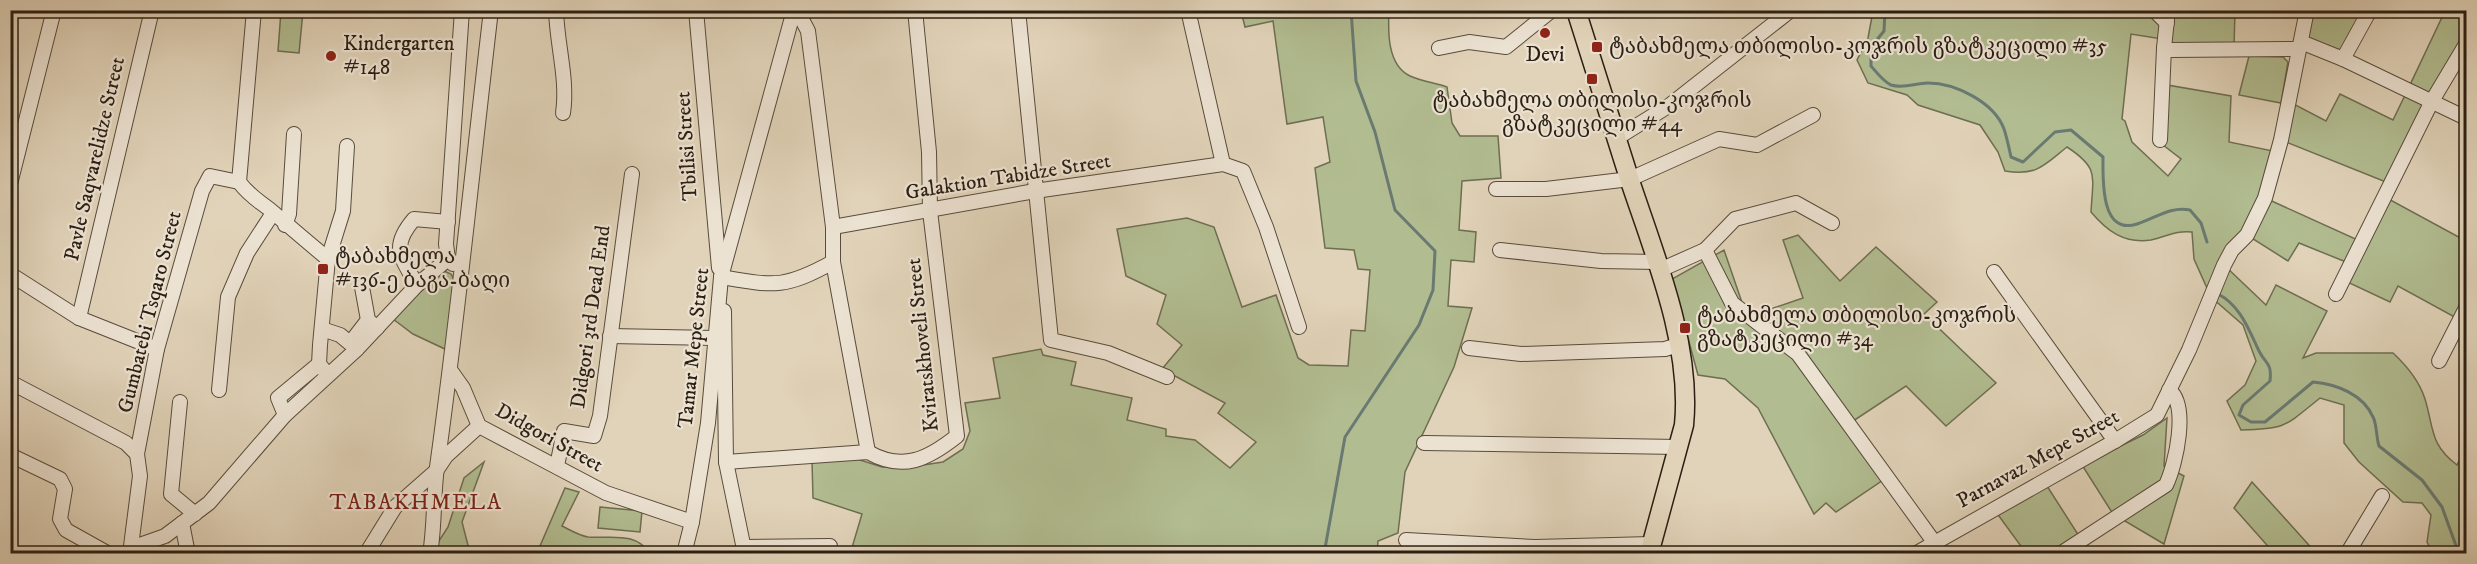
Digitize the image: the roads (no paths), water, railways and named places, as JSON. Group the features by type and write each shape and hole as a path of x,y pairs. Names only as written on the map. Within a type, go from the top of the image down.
{"main road":[{"path":"1576,10 1659,266 1678,345 1686,403 1679,447 1650,549"}],"street":[{"path":"10,183 54,10"},
{"name":"Pavle Saqvarelidze Street","path":"79,318 152,10"},
{"path":"254,10 239,182 253,199 328,259"},
{"path":"460,272 448,259 448,222 462,10"},
{"path":"430,554 436,471 451,371 460,272 491,10"},
{"path":"556,10 557,44 566,90 563,113"},
{"name":"Tbilisi Street","path":"696,10 721,277"},
{"path":"795,10 808,31 833,228 833,262 868,452"},
{"name":"Tamar Mepe Street","path":"684,554 692,522 708,423 721,277 795,10"},
{"name":"Kviratskhoveli Street","path":"726,462 868,452 883,460 925,458 932,457 957,436 930,211 930,152 915,10"},
{"path":"1018,10 1051,340 1108,353 1167,377"},
{"path":"1188,10 1223,164 1244,171 1266,227 1299,327"},
{"path":"1439,48 1469,42 1506,47 1552,10"},
{"path":"1617,138 1670,105 1791,10"},
{"path":"2154,10 2168,17 2164,48 2160,140"},
{"name":"Parnavaz Mepe Street","path":"1915,554 2157,415 2189,350 2224,265 2232,250 2247,235 2265,198 2281,140 2307,10"},
{"path":"2343,59 2370,10"},
{"path":"2336,294 2433,101 2466,44"},
{"path":"2164,48 2300,46 2343,59 2466,118"},
{"path":"1496,189 1546,189 1630,179 1719,139 1757,145 1813,116"},
{"path":"285,225 289,214 294,134"},
{"path":"323,369 322,328 328,259 343,211 347,146"},
{"name":"Galaktion Tabidze Street","path":"833,228 1035,191 1223,164"},
{"name":"Didgori 3rd Dead End","path":"557,466 564,431 594,436 600,416 632,174"},
{"name":"Gumbatebi Tsqaro Street","path":"131,551 140,476 137,454 157,349 202,190 210,176 239,182"},
{"path":"1500,250 1659,266 1705,250 1735,219 1796,203 1832,223"},
{"path":"219,390 228,297 247,253 273,213"},
{"path":"417,285 399,254 403,232 414,219 448,222"},
{"path":"1705,250 1732,303 1798,354 1934,542"},
{"path":"323,369 354,346 373,324 448,259"},
{"path":"830,546 745,550 726,462 726,322 721,277 772,285 788,283 833,262"},
{"path":"1994,272 2115,441"},
{"path":"10,274 79,318 157,349"},
{"path":"362,287 373,324"},
{"path":"2439,361 2466,308"},
{"path":"322,328 354,346"},
{"path":"610,336 715,338"},
{"path":"1469,348 1521,354 1665,349 1678,345"},
{"name":"Gumbatebi Tsqaro Street","path":"131,551 165,536 209,503 285,415 278,398 323,369"},
{"name":"Didgori Street","path":"451,371 463,388 479,426 606,493 692,522"},
{"path":"10,382 126,443 137,454"},
{"path":"2060,554 2166,485 2175,466 2179,406 2176,396 2169,390"},
{"path":"180,402 171,494 195,514"},
{"path":"366,554 395,507 436,471 446,456 479,426"},
{"path":"1424,443 1679,447"},
{"path":"10,455 60,479 65,489 60,519 66,530 110,554"},
{"path":"2347,554 2382,496"},
{"path":"183,523 188,554"},
{"path":"1406,540 1535,547 1650,549"}],"waterway":[{"path":"1324,554 1345,437 1419,325 1433,290 1435,251 1395,210 1375,132 1356,81 1351,10"},
{"path":"1885,10 1884,31 1871,47 1871,66 1888,84 1900,86 1923,83 1939,84 1950,86 1972,96 1992,110 1999,119 2011,157 2023,162 2055,132 2071,130 2103,157 2106,203 2116,222 2125,225 2137,224 2169,211 2190,210 2201,223 2207,242"},
{"path":"2218,294 2238,311 2270,370 2270,381 2243,405 2239,415 2251,422 2265,422 2313,382 2331,385 2356,396 2373,417 2379,446 2422,480 2442,507 2459,554"}],"place":[{"name":"Devi","path":"1545,33"},
{"name":"ტაბახმელა თბილისი-კოჯრის გზატკეცილი #35","path":"1597,47"},
{"name":"Kindergarten #148","path":"331,56"},
{"name":"ტაბახმელა თბილისი-კოჯრის გზატკეცილი #44","path":"1592,79"},
{"name":"ტაბახმელა #136-ე ბაგა-ბაღი","path":"323,269"},
{"name":"ტაბახმელა თბილისი-კოჯრის გზატკეცილი #34","path":"1685,328"}],"district":[{"name":"TABAKHMELA","path":"416,502"}]}
